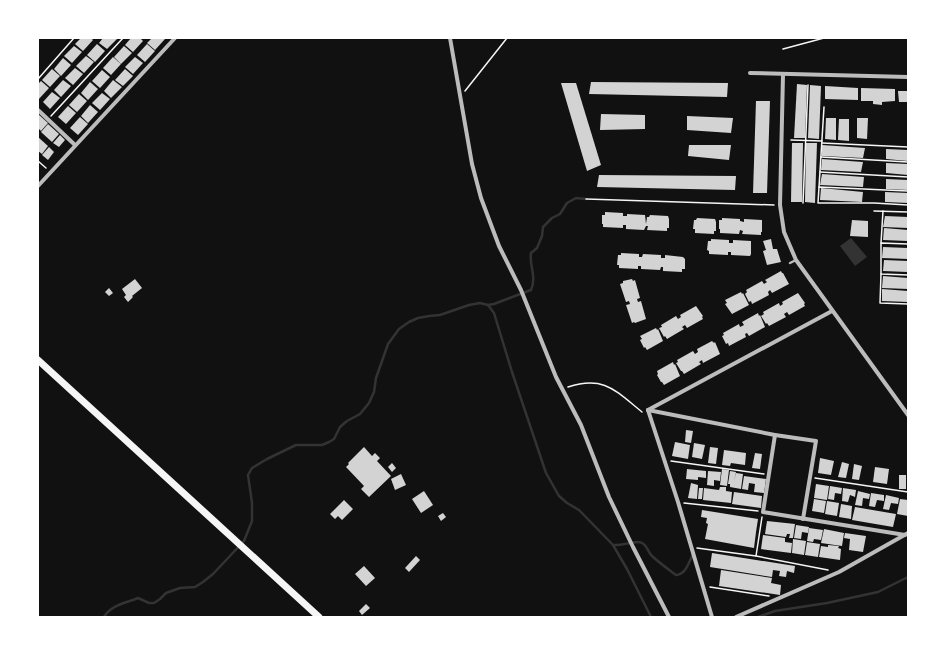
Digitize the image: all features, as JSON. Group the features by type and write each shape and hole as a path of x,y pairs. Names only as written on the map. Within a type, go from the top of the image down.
{"main road":[{"path":"38,360 319,617"}],"street":[{"path":"38,186 175,38"},
{"path":"450,38 472,164 481,198 499,246 524,298 556,377 581,425 609,497 633,547 670,617"},
{"path":"750,73 908,77"},
{"path":"783,75 780,205 784,232 796,260 908,415"},
{"path":"38,110 75,145"},
{"path":"648,410 832,311"},
{"path":"648,410 692,547 712,617"},
{"path":"648,410 775,435 816,441 803,519"},
{"path":"775,435 763,512 906,534"},
{"path":"736,617 840,572 906,534"}],"lane":[{"path":"790,263 796,260"}],"path":[{"path":"38,79 74,38"},
{"path":"48,120 123,38"},
{"path":"460,97 506,38"},
{"path":"783,48 824,38"},
{"path":"804,203 808,85"},
{"path":"824,107 818,203 874,203 908,205"},
{"path":"791,140 908,147"},
{"path":"821,157 908,162"},
{"path":"38,161 50,173"},
{"path":"820,172 908,177"},
{"path":"819,187 908,191"},
{"path":"586,199 780,205"},
{"path":"874,211 908,212"},
{"path":"883,211 880,303 908,304"},
{"path":"881,243 908,244"},
{"path":"881,274 908,275"},
{"path":"563,389 569,386 587,383 599,383 608,386 616,390 628,402 650,418"},
{"path":"665,461 768,475"},
{"path":"809,477 908,492"},
{"path":"678,502 763,512 756,556"},
{"path":"692,547 756,556 840,572"},
{"path":"703,586 781,597"}],"shaded area":[{"path":"851,238 867,257 855,266 840,246"}],"building":[{"path":"81,38 91,38 93,40 83,51 75,44"},
{"path":"103,38 118,38 107,49 99,43"},
{"path":"131,38 140,38 143,41 133,52 125,45"},
{"path":"152,38 165,39 155,50 147,43"},
{"path":"97,44 105,51 95,62 87,55"},
{"path":"147,44 155,51 145,62 137,55"},
{"path":"74,46 82,52 72,63 64,56"},
{"path":"124,46 132,53 121,64 114,57"},
{"path":"86,56 94,62 84,73 76,66"},
{"path":"113,57 121,64 111,75 103,68"},
{"path":"135,57 143,63 133,74 125,67"},
{"path":"63,58 71,65 61,76 54,69"},
{"path":"75,68 83,74 73,85 65,78"},
{"path":"52,69 60,76 50,87 42,80"},
{"path":"125,69 133,76 123,86 115,80"},
{"path":"102,70 110,77 100,88 92,81"},
{"path":"63,80 71,86 61,97 54,90"},
{"path":"113,80 122,87 111,98 104,91"},
{"path":"41,81 49,88 38,100 38,84"},
{"path":"90,82 98,89 88,100 81,93"},
{"path":"591,82 728,83 727,97 589,94"},
{"path":"561,83 576,83 601,165 587,171"},
{"path":"797,84 807,85 805,138 794,138"},
{"path":"810,85 821,86 819,139 808,138"},
{"path":"825,86 858,88 858,100 825,99"},
{"path":"861,88 895,89 895,101 882,102 882,105 873,104 873,101 861,101"},
{"path":"898,91 908,91 908,102 899,102"},
{"path":"52,92 60,98 50,109 43,102"},
{"path":"102,93 110,99 100,110 92,103"},
{"path":"79,94 87,101 77,112 69,105"},
{"path":"756,101 770,101 767,193 753,193"},
{"path":"90,105 98,112 88,123 81,116"},
{"path":"68,106 76,113 66,124 58,117"},
{"path":"38,114 48,123 41,131 38,128"},
{"path":"601,114 645,115 645,129 600,130"},
{"path":"687,116 733,118 731,133 687,130"},
{"path":"80,117 88,124 78,135 70,128"},
{"path":"826,118 836,118 836,140 825,139"},
{"path":"857,118 868,118 867,139 857,138"},
{"path":"839,119 849,119 849,141 838,140"},
{"path":"48,124 59,134 52,142 41,132"},
{"path":"60,135 65,140 59,147 53,143"},
{"path":"38,137 48,146 42,154 38,151"},
{"path":"792,143 803,143 802,202 791,202"},
{"path":"806,143 817,143 815,203 805,202"},
{"path":"689,145 731,145 729,160 688,156"},
{"path":"822,145 865,148 863,158 822,156"},
{"path":"49,147 54,152 48,160 42,155"},
{"path":"886,149 908,150 908,161 886,159"},
{"path":"822,159 863,162 861,172 821,170"},
{"path":"886,163 908,164 908,175 886,173"},
{"path":"822,174 864,177 863,187 820,185"},
{"path":"599,175 736,176 735,190 597,187"},
{"path":"886,179 908,180 908,190 886,189"},
{"path":"821,188 863,192 862,202 820,200"},
{"path":"885,192 908,193 908,203 885,202"},
{"path":"605,212 623,213 623,216 627,216 627,214 645,215 646,224 647,217 650,215 668,216 669,228 667,228 667,231 647,230 648,226 646,226 644,230 626,229 626,225 623,225 623,228 603,227 602,215 605,215"},
{"path":"885,216 908,217 908,228 883,227"},
{"path":"697,218 715,219 716,231 714,231 714,234 695,233 695,229 693,229 694,220"},
{"path":"722,218 740,219 740,221 744,222 744,219 762,220 761,235 742,234 743,231 740,230 739,234 720,233 719,220 722,220"},
{"path":"852,220 868,221 868,237 850,236"},
{"path":"884,228 908,230 908,241 883,240"},
{"path":"711,239 729,240 729,243 733,243 733,240 751,241 751,254 750,256 731,255 731,252 728,252 728,255 709,254 709,251 707,250 708,241 711,241"},
{"path":"771,239 773,249 777,249 781,262 767,265 763,251 766,250 763,241"},
{"path":"883,247 908,248 908,259 882,258"},
{"path":"621,253 639,254 639,257 642,257 643,254 661,255 661,258 665,258 665,255 683,257 685,259 685,269 682,269 682,272 663,271 663,267 661,267 660,270 641,269 641,266 638,266 638,269 619,268 619,265 617,265 618,255 621,255"},
{"path":"884,260 908,261 908,272 883,271"},
{"path":"781,271 789,284 772,293 770,290 768,292 769,295 752,304 751,301 749,302 745,294 747,292 746,290 762,281 764,284 767,282 765,280"},
{"path":"883,276 908,278 908,289 882,288"},
{"path":"135,279 142,288 132,296 133,297 128,302 124,297 126,295 122,289"},
{"path":"632,279 633,281 635,280 640,298 637,299 638,302 641,301 646,319 635,323 632,323 626,305 630,304 629,301 626,302 620,284 623,283 623,281"},
{"path":"109,288 113,293 109,296 105,292"},
{"path":"882,289 908,291 908,302 882,301"},
{"path":"741,292 749,305 732,314 725,304 727,303 725,300"},
{"path":"798,293 805,303 805,306 789,315 787,312 784,314 786,317 769,326 767,323 766,324 761,316 764,314 763,312 779,303 780,306 783,304 782,302"},
{"path":"696,306 703,316 703,319 687,328 685,325 682,327 684,329 667,339 665,336 664,337 659,328 662,327 661,325 676,316 678,319 681,317 680,315"},
{"path":"758,313 765,327 749,336 747,333 745,334 746,337 729,346 728,343 726,344 722,336 724,335 723,333 739,324 740,327 744,325 742,322"},
{"path":"656,328 657,330 658,329 663,341 647,350 645,347 644,348 640,340 642,339 640,336"},
{"path":"712,341 714,343 715,342 720,354 703,363 702,360 699,362 701,364 684,374 676,363 678,362 677,360 693,351 695,354 698,352 697,349"},
{"path":"673,362 680,376 664,385 657,375 657,371"},
{"path":"686,430 693,431 691,443 685,442"},
{"path":"675,442 690,445 688,459 672,456"},
{"path":"694,443 705,445 702,459 692,457"},
{"path":"364,447 372,456 375,453 380,458 377,461 391,476 369,497 361,489 364,486 346,467"},
{"path":"710,447 718,448 716,464 708,463"},
{"path":"724,450 746,453 745,465 731,463 730,466 722,465"},
{"path":"755,453 762,454 760,469 752,468"},
{"path":"820,458 834,461 831,475 818,473"},
{"path":"842,462 849,464 846,478 838,477"},
{"path":"392,463 396,468 392,472 388,467"},
{"path":"854,464 862,466 859,480 852,479"},
{"path":"875,467 889,469 887,484 873,482"},
{"path":"687,469 706,471 706,478 698,477 698,480 686,479"},
{"path":"722,469 729,470 727,486 720,485"},
{"path":"708,471 721,472 720,481 714,480 714,486 707,485"},
{"path":"730,471 736,472 734,481 736,473 743,474 741,489 730,487 730,484 728,484"},
{"path":"401,474 406,485 395,490 391,479"},
{"path":"899,475 906,475 906,489 899,489"},
{"path":"744,476 766,479 764,493 754,492 755,484 749,483 748,490 742,489"},
{"path":"691,483 698,485 697,499 688,498"},
{"path":"816,484 829,486 827,500 814,498"},
{"path":"830,486 842,488 841,494 835,493 834,500 828,499"},
{"path":"720,487 726,487 726,491 732,492 731,503 703,500 704,488 719,490"},
{"path":"699,488 703,488 702,499 698,499"},
{"path":"843,488 856,490 855,497 850,495 848,502 842,501"},
{"path":"424,491 433,505 421,513 412,499"},
{"path":"858,491 870,494 869,499 863,498 862,506 855,505"},
{"path":"734,492 762,496 761,508 732,504"},
{"path":"871,493 884,495 884,501 877,500 875,507 869,506"},
{"path":"886,495 899,498 898,504 891,503 889,510 883,509"},
{"path":"814,499 826,501 824,513 812,511"},
{"path":"900,499 908,500 908,516 897,514"},
{"path":"344,500 353,509 342,520 338,516 335,519 330,514"},
{"path":"827,501 839,503 837,516 825,514"},
{"path":"841,504 852,506 851,519 839,517"},
{"path":"855,507 896,514 893,527 852,520"},
{"path":"702,510 758,519 754,548 705,539 708,524 706,523 707,518 701,517"},
{"path":"443,513 446,517 441,521 438,516"},
{"path":"767,521 795,524 793,538 789,538 790,534 787,534 786,537 765,534"},
{"path":"796,525 809,527 808,533 802,532 801,539 794,538"},
{"path":"809,528 823,530 821,540 814,539 813,542 807,541"},
{"path":"824,529 844,533 842,546 821,543"},
{"path":"845,533 866,536 863,552 849,550 850,539 844,538"},
{"path":"763,535 785,538 785,542 792,543 791,553 761,549"},
{"path":"793,539 806,541 804,555 792,553"},
{"path":"807,542 820,544 818,557 805,555"},
{"path":"828,545 839,546 838,548 841,549 840,560 819,557 821,546 828,547"},
{"path":"712,553 795,566 794,573 787,571 786,577 779,576 780,571 773,570 772,577 710,567"},
{"path":"416,556 420,560 409,572 405,568"},
{"path":"364,566 375,578 366,586 355,574"},
{"path":"721,570 772,578 771,583 781,585 780,595 719,586"},
{"path":"366,604 370,608 362,615 359,611"}],"waterway":[{"path":"104,617 107,613 119,605 138,598 149,603 154,603 166,593 180,588 195,587 213,574 244,541 252,521 252,503 248,475 252,468 296,445 322,445 334,439 340,427 347,421 360,414 369,403 374,392 376,378 388,344 399,329 409,322 418,318 440,315 469,305 480,303 488,305 494,304 531,290 533,285 531,253 537,248 542,236 543,227 552,218 560,214 567,203 576,198 586,199"},
{"path":"488,305 494,313 546,473 559,496 579,510 613,545 641,542 651,555 676,575 685,570 694,553"},
{"path":"613,545 651,617"},
{"path":"758,617 775,611 827,603 878,592 908,577"}]}
